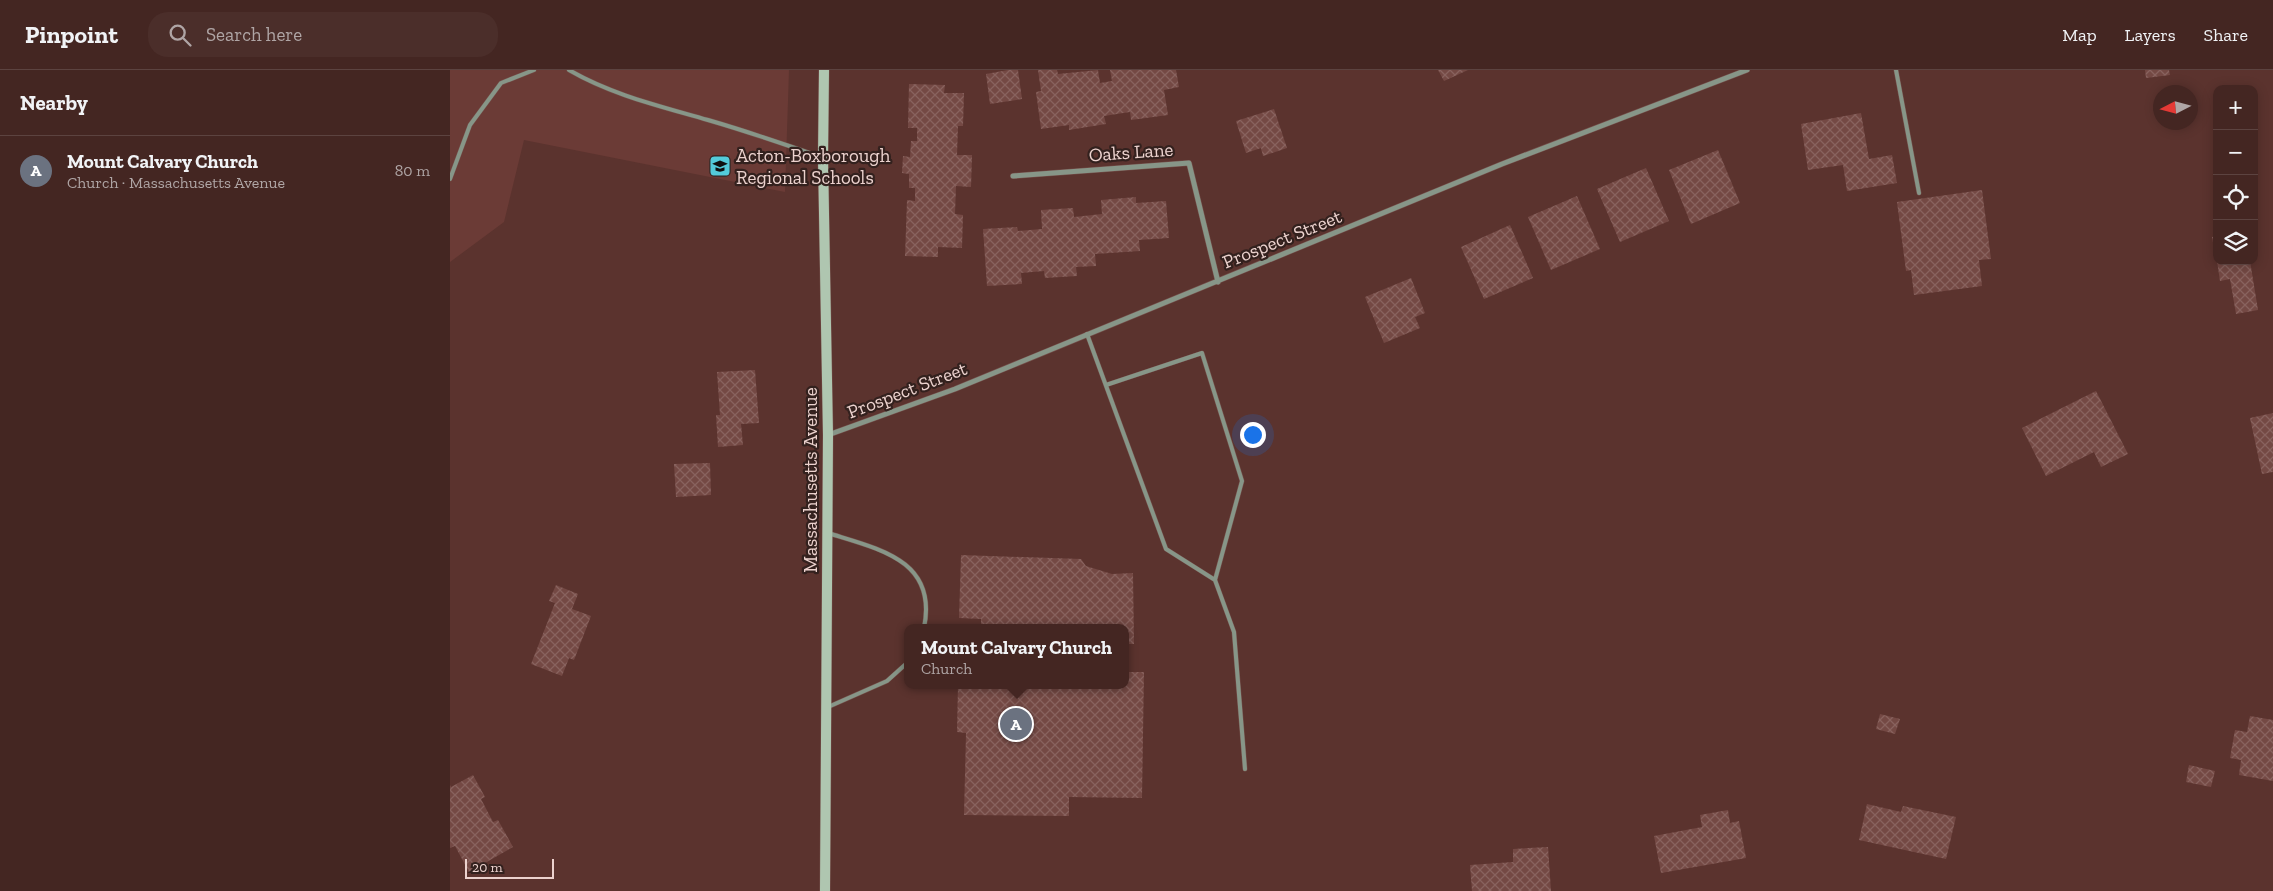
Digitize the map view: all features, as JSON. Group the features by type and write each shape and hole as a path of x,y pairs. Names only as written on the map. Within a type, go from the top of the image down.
{"main road":[{"name":"Massachusetts Avenue","path":"824,70 823,158 828,435 825,891"}],"street":[{"name":"Prospect Street","path":"828,435 955,389 1502,164 1622,120 1747,70"},
{"name":"Oaks Lane","path":"1013,176 1189,163 1218,282"}],"lane":[{"path":"450,179 470,125 501,83 534,70"},
{"path":"569,70 593,84 625,96 750,133 823,158"},
{"path":"1896,70 1918,193"},
{"path":"1087,334 1166,549 1216,580"},
{"path":"1106,385 1202,353 1242,481 1216,580 1234,632 1245,769"},
{"path":"828,533 891,555 915,571 924,588 928,610 925,624"},
{"path":"826,708 887,682 904,666"}],"shaded area":[{"name":"Acton-Boxborough Regional Schools","path":"450,70 789,70 785,192 524,140 504,222 450,262"}],"building":[{"path":"1018,70 1022,99 990,104 986,74"},
{"path":"1038,70 1057,70 1058,74 1098,70 1100,83 1112,81 1110,70 1176,70 1179,87 1164,90 1168,115 1131,120 1130,112 1104,116 1106,124 1069,130 1069,125 1041,129 1036,92 1041,91"},
{"path":"1438,70 1468,70 1444,81"},
{"path":"2145,70 2169,70 2170,75 2146,78"},
{"path":"909,84 945,85 944,93 964,93 963,126 958,126 957,155 972,155 971,187 956,186 955,214 963,215 962,248 938,247 938,257 905,256 907,200 915,201 915,188 909,188 909,174 902,173 903,156 910,157 911,141 917,141 917,128 908,128"},
{"path":"1274,109 1287,148 1263,156 1261,148 1246,153 1236,121"},
{"path":"1861,113 1869,159 1892,155 1897,183 1847,191 1843,165 1808,170 1801,124"},
{"path":"1718,150 1740,203 1691,224 1669,170"},
{"path":"1646,168 1669,221 1620,242 1597,189"},
{"path":"1982,190 1991,259 1979,260 1982,286 1914,295 1911,270 1906,271 1897,202"},
{"path":"1577,196 1600,249 1551,270 1528,217"},
{"path":"1136,197 1136,203 1166,201 1169,238 1139,240 1140,251 1095,254 1096,266 1076,267 1077,276 1045,278 1044,271 1021,273 1022,284 987,286 983,229 1017,227 1018,231 1042,229 1041,210 1073,208 1074,217 1102,214 1101,200"},
{"path":"1510,225 1533,278 1484,299 1461,247"},
{"path":"2218,265 2251,265 2258,310 2236,314 2230,279 2220,281"},
{"path":"1411,278 1425,313 1415,317 1420,328 1384,343 1365,297"},
{"path":"755,370 759,423 741,424 743,445 718,447 716,415 720,415 717,372"},
{"path":"2096,391 2128,454 2101,467 2094,452 2046,476 2022,428"},
{"path":"2273,413 2273,472 2262,474 2250,418"},
{"path":"710,463 711,495 676,497 674,464"},
{"path":"961,555 1081,559 1086,566 1112,574 1133,573 1134,644 1129,644 1129,624 981,624 981,619 959,618"},
{"path":"556,585 578,594 572,609 591,616 574,660 569,658 562,676 531,664 555,603 549,601"},
{"path":"1129,672 1144,672 1142,798 1069,797 1069,816 964,815 966,733 957,732 958,689 1129,689"},
{"path":"1880,714 1900,719 1895,734 1876,729"},
{"path":"2250,716 2273,720 2273,781 2239,775 2241,760 2230,758 2235,730 2247,732"},
{"path":"2189,765 2215,771 2211,787 2186,782"},
{"path":"473,775 485,797 481,799 493,822 498,820 513,847 469,872 455,846 450,848 450,785 451,787"},
{"path":"1867,804 1901,812 1903,806 1956,817 1946,859 1859,840"},
{"path":"1728,810 1730,823 1739,821 1746,858 1661,873 1654,836 1702,827 1700,815"},
{"path":"1548,847 1551,891 1472,891 1470,865 1513,862 1513,849"}],"place":[{"name":"Acton-Boxborough Regional Schools","path":"720,166"},
{"name":"Mount Calvary Church","path":"1016,724"}]}
